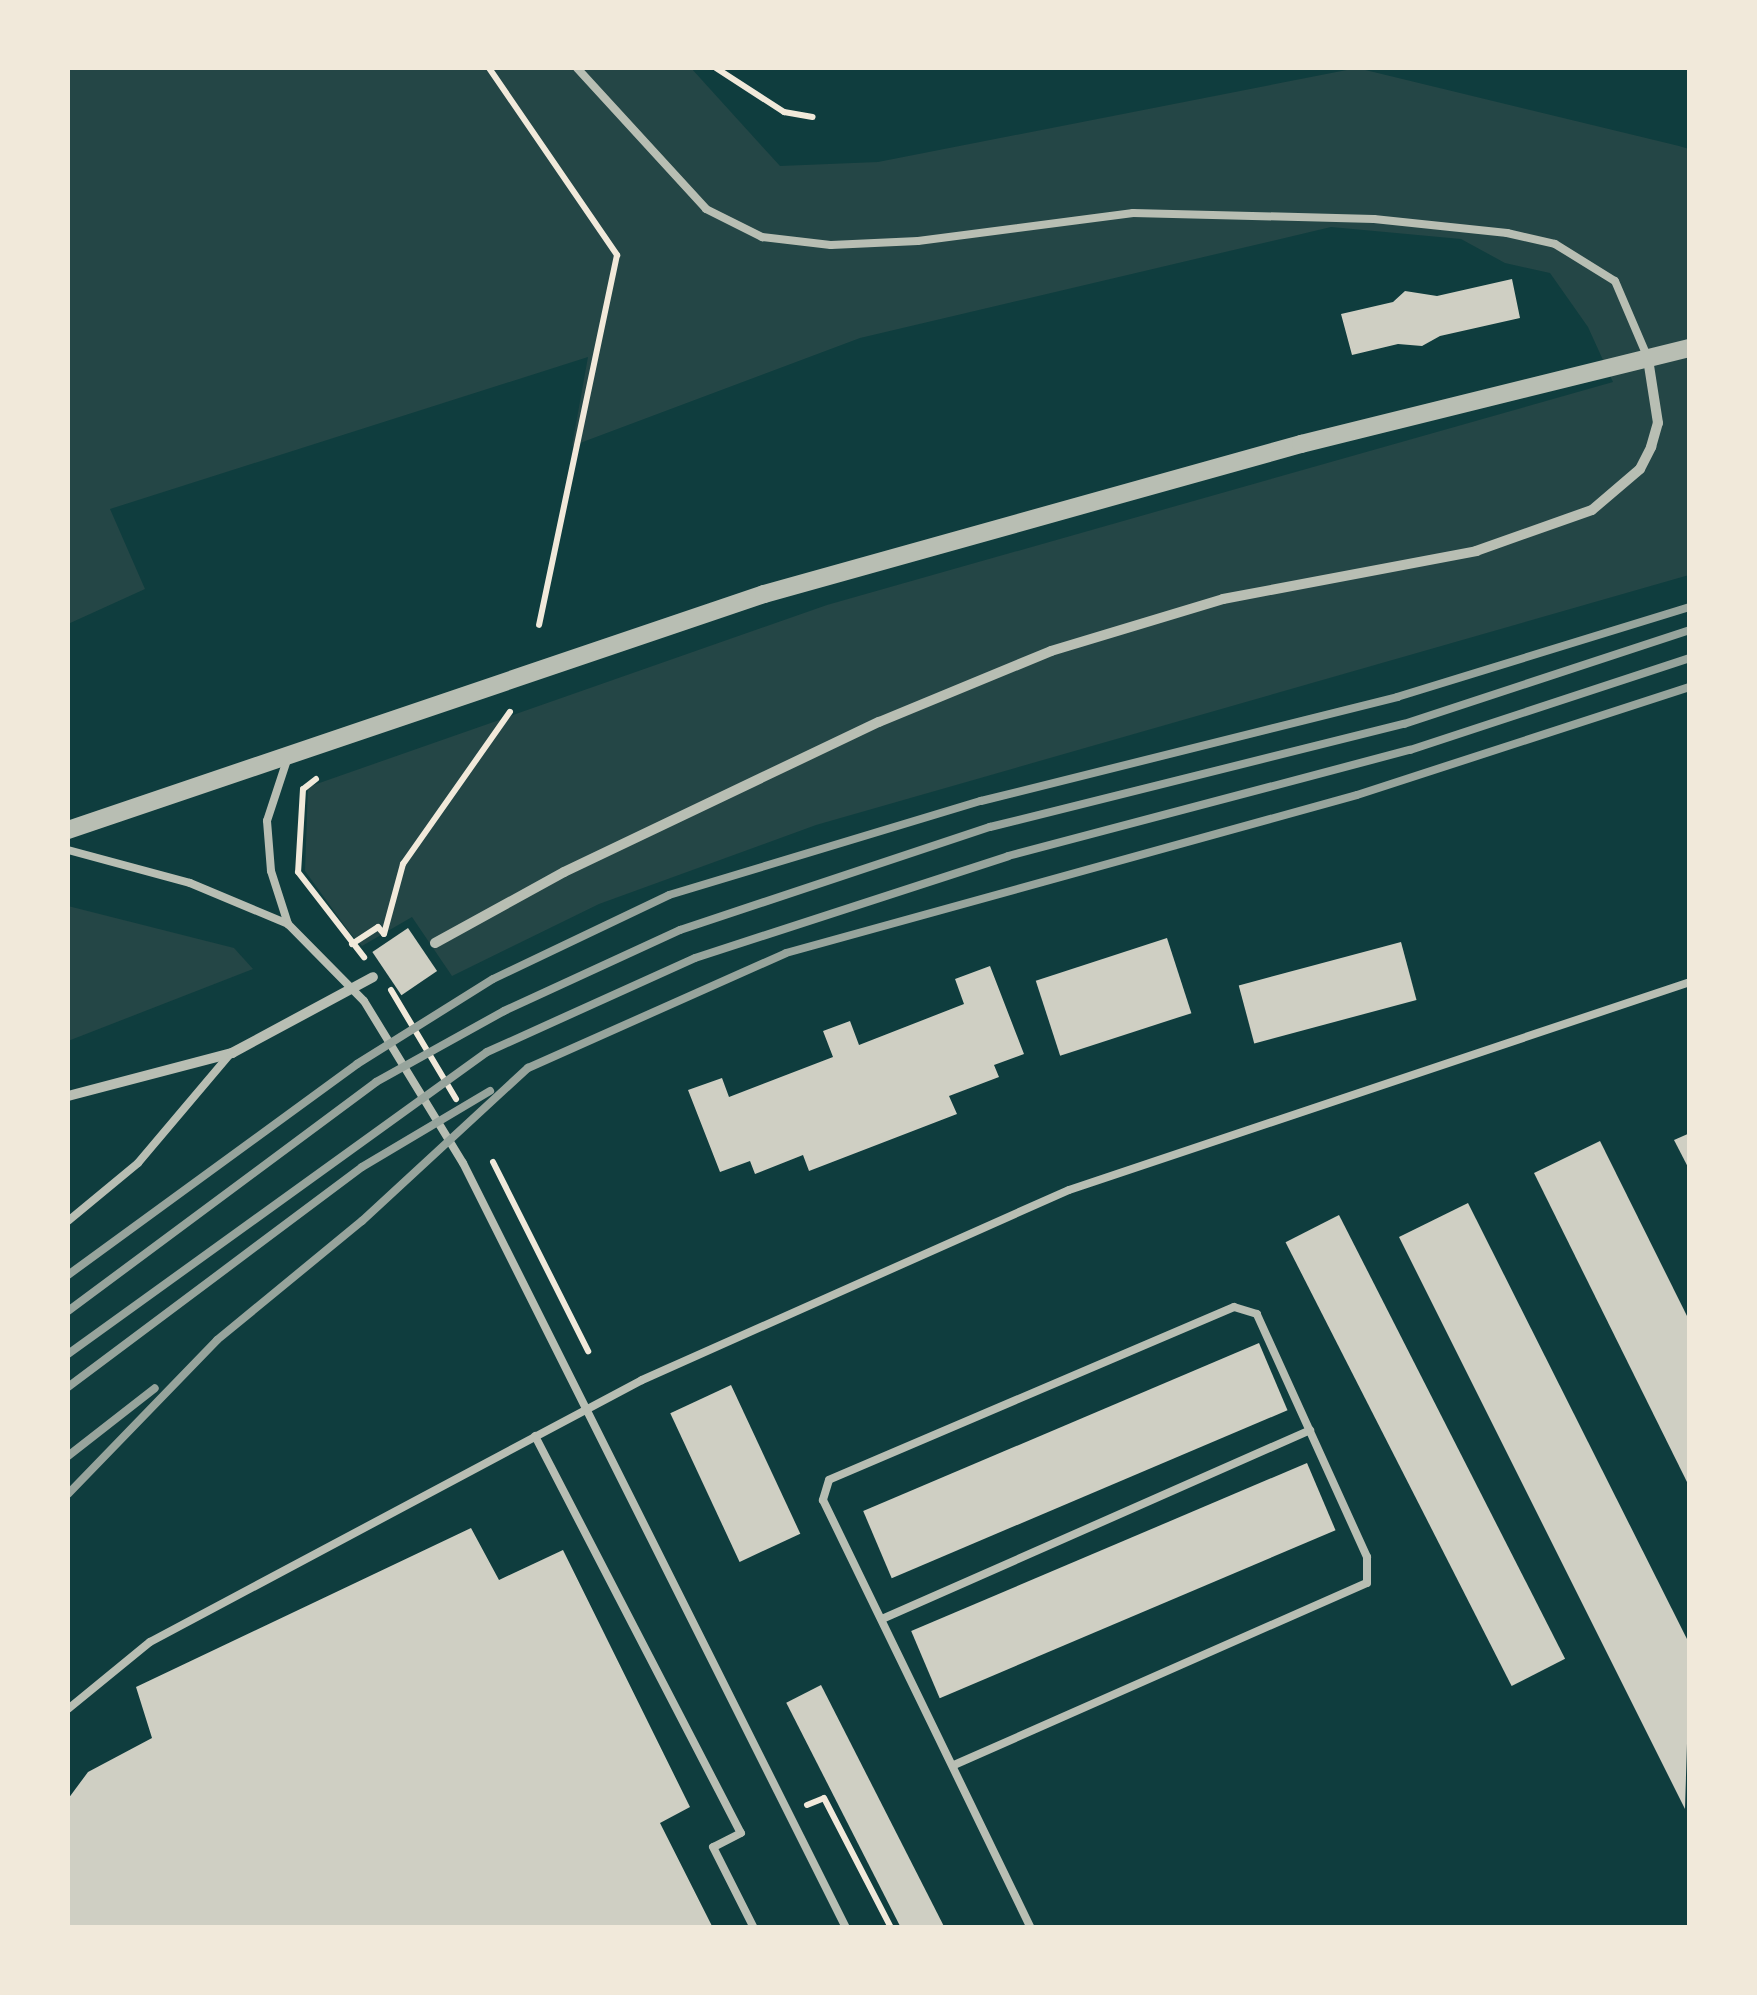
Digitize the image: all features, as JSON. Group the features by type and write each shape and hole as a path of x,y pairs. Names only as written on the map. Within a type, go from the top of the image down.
{"street":[{"path":"68,830 764,594 1301,444 1690,348"},
{"path":"435,943 652,830 878,722 1051,651 1223,599 1476,551 1592,510 1640,469 1651,448 1658,423 1648,359"},
{"path":"68,1096 232,1053 373,977"}],"lane":[{"path":"577,68 706,209 762,237 832,246 918,242 1133,213 1374,219 1507,234 1554,244 1615,281 1648,359"},
{"path":"288,924 271,871 272,801 289,754"},
{"path":"68,850 114,858 288,924 364,1001 463,1163 846,1928"},
{"path":"68,1708 150,1642 642,1380 1069,1190 1690,982"},
{"path":"68,1221 138,1162 232,1053"},
{"path":"954,1764 1367,1583 1367,1556 1256,1314 1234,1307 829,1480 823,1500 1031,1928"},
{"path":"882,1620 1310,1430"},
{"path":"535,1436 741,1834 712,1847 754,1928"}],"path":[{"path":"489,68 617,255 539,626"},
{"path":"716,68 784,112 813,117"},
{"path":"352,944 378,927 384,934 404,864 510,712"},
{"path":"303,789 298,872 390,989"}],"shaded area":[{"path":"69,68 691,68 780,166 878,162 1357,68 1689,149 1689,575 816,825 599,904 452,976 412,917 362,946 350,933 305,871 308,787 827,605 1613,382 1588,327 1550,273 1505,263 1461,239 1331,227 860,338 572,446 588,357 110,509 145,589 68,624"},
{"path":"68,906 234,948 253,969 68,1041"}],"building":[{"path":"1512,279 1520,318 1440,336 1422,346 1398,344 1352,355 1341,314 1393,302 1405,291 1437,296"},
{"path":"408,928 437,971 401,995 372,952"},
{"path":"1167,938 1191,1013 1060,1056 1036,981"},
{"path":"1401,942 1417,1000 1254,1043 1239,985"},
{"path":"990,966 1024,1054 994,1065 999,1077 949,1096 957,1114 809,1171 803,1155 755,1174 750,1161 720,1172 688,1090 722,1078 729,1097 833,1057 823,1031 850,1021 859,1045 964,1004 955,979"},
{"path":"1690,1133 1690,1171 1674,1140"},
{"path":"1600,1141 1690,1322 1690,1488 1534,1173"},
{"path":"1468,1203 1690,1645 1685,1809 1399,1237"},
{"path":"1339,1215 1565,1659 1512,1686 1286,1242"},
{"path":"1259,1343 1288,1410 892,1578 863,1511"},
{"path":"731,1385 800,1534 740,1562 670,1413"},
{"path":"1307,1463 1336,1530 940,1698 911,1631"},
{"path":"471,1528 499,1580 563,1550 690,1807 660,1823 713,1928 68,1928 68,1799 88,1772 152,1738 136,1687"},
{"path":"821,1685 945,1928 901,1928 786,1703"}],"railway":[{"path":"68,1275 357,1064 493,979 669,895 981,801 1397,697 1690,607"},
{"path":"68,1311 376,1082 504,1011 680,930 990,827 1404,724 1690,630"},
{"path":"68,1354 487,1052 695,958 1008,856 1410,750 1690,658"},
{"path":"68,1494 217,1340 362,1221 528,1068 786,953 1357,795 1690,687"},
{"path":"68,1387 362,1167 490,1091"},
{"path":"68,1456 155,1388"}]}
